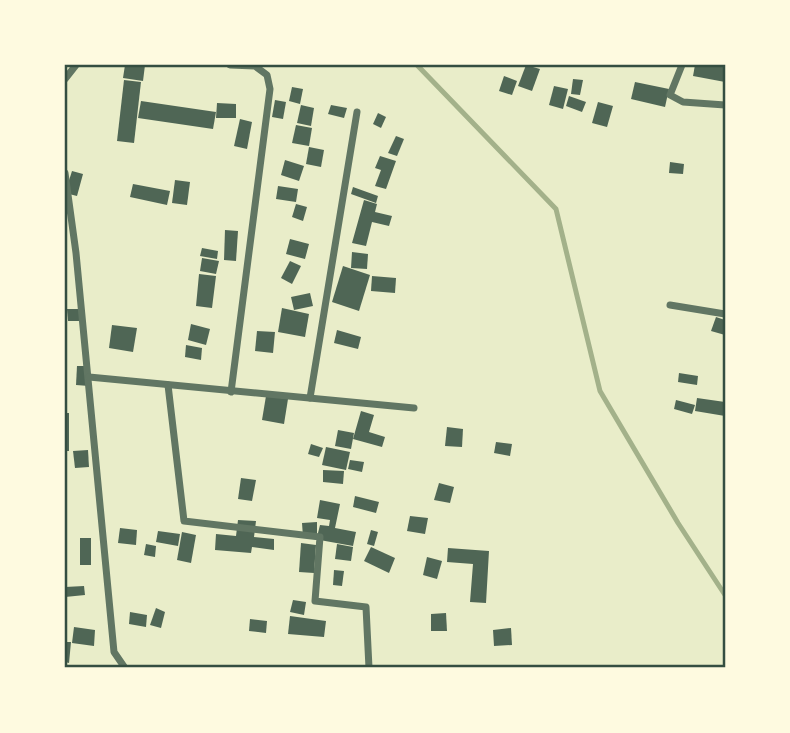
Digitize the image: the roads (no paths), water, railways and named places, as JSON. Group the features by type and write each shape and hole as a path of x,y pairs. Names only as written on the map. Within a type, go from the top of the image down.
{"street":[{"path":"65,79 76,65"},
{"path":"230,65 255,66 267,75 270,89 231,392"},
{"path":"682,65 670,95 683,102 725,105"},
{"path":"310,398 357,112"},
{"path":"65,173 89,377 114,652 125,668"},
{"path":"670,305 725,314"},
{"path":"89,377 414,408"},
{"path":"168,385 184,521 320,537 315,601 366,607 369,668"}],"waterway":[{"path":"417,65 556,209 600,391 678,523 725,595"}]}
